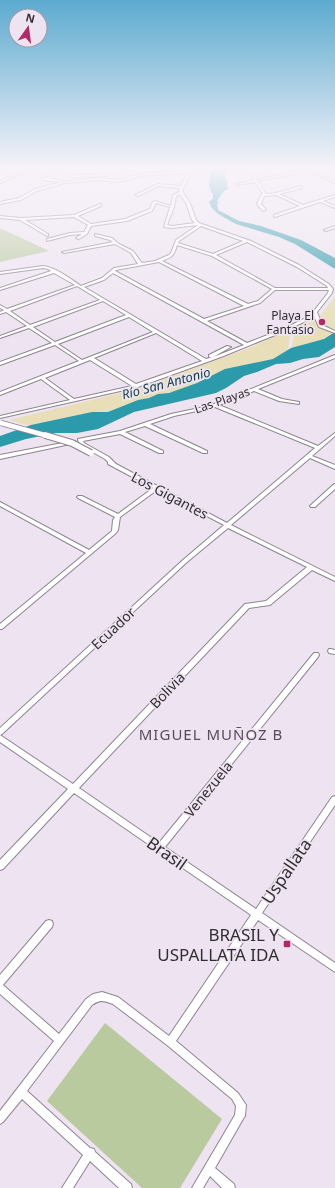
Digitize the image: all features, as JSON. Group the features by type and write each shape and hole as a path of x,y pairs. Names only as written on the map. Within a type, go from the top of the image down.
{"street":[{"path":"30,224 47,235"},
{"path":"78,238 86,233 90,225 94,224"},
{"path":"166,224 165,226 172,228 196,224"},
{"path":"103,279 112,270 159,261 172,255 178,240 198,224"},
{"path":"200,224 246,241 302,268 328,285 331,289"},
{"path":"326,230 335,227"},
{"path":"48,240 70,234 86,233"},
{"path":"96,234 111,239 132,252 141,265"},
{"path":"213,255 246,241"},
{"path":"64,252 116,243"},
{"path":"176,244 213,255 274,289 331,289"},
{"path":"159,261 248,306"},
{"path":"0,273 43,267 55,271 204,360"},
{"path":"112,270 244,343"},
{"path":"0,289 55,271"},
{"path":"0,312 117,274"},
{"path":"203,321 263,300 274,289"},
{"path":"0,417 136,386 204,360 309,318 330,293 331,289"},
{"path":"0,337 103,300"},
{"path":"0,306 81,362"},
{"path":"314,313 320,326 335,332"},
{"path":"0,364 128,316"},
{"path":"0,394 156,332"},
{"name":"Las Playas","path":"0,458 81,439 121,432 173,415 215,405 335,356"},
{"path":"91,358 136,386"},
{"path":"42,378 73,400"},
{"path":"254,388 281,400 297,403"},
{"path":"215,405 318,448"},
{"name":"Los Gigantes","path":"1,423 72,444 92,453 227,525 335,579"},
{"path":"146,424 205,452"},
{"path":"121,432 161,452"},
{"name":"Ecuador","path":"0,732 185,561 335,434"},
{"path":"81,439 82,444 107,458 114,465"},
{"path":"309,456 335,467"},
{"path":"312,506 335,486"},
{"path":"0,627 114,532 116,529 115,522 118,516 157,488"},
{"path":"80,497 118,516"},
{"path":"0,504 89,552"},
{"name":"Bolivia","path":"0,866 247,606 268,603 310,567"},
{"name":"Venezuela","path":"160,848 316,655"},
{"name":"Brasil","path":"0,738 335,968"},
{"name":"Uspallata","path":"170,1042 335,799"},
{"path":"0,982 49,924"},
{"path":"0,988 60,1040"},
{"path":"0,1118 89,1002 96,997 102,996 115,1000 170,1042 235,1096 241,1105 240,1116 197,1188"},
{"path":"21,1092 127,1188"},
{"path":"67,1188 90,1153"},
{"path":"209,1169 230,1188"}],"green space":[{"path":"0,228 49,251 0,262"},
{"path":"105,1023 222,1119 180,1188 142,1188 47,1101"}],"sand":[{"name":"Playa El Fantasio","path":"335,296 335,334 328,340 290,355 296,327 320,316"},
{"path":"291,329 287,355 107,413 34,427 9,420 141,388 252,347"}],"water":[{"path":"237,224 261,226 301,240 335,258 335,269 295,244 279,237"},
{"name":"Río San Antonio","path":"335,332 335,347 319,357 303,359 290,363 276,364 244,376 216,393 134,412 98,429 77,433 56,433 26,439 0,447 0,436 31,425 92,412 108,412 138,400 149,398 158,394 169,393 197,383 225,369 273,359 291,348 324,339"}],"place":[{"name":"Playa El Fantasio","path":"322,322"},
{"name":"BRASIL Y USPALLATA IDA","path":"287,944"}],"district":[{"name":"MIGUEL MUÑOZ B","path":"211,734"}]}
